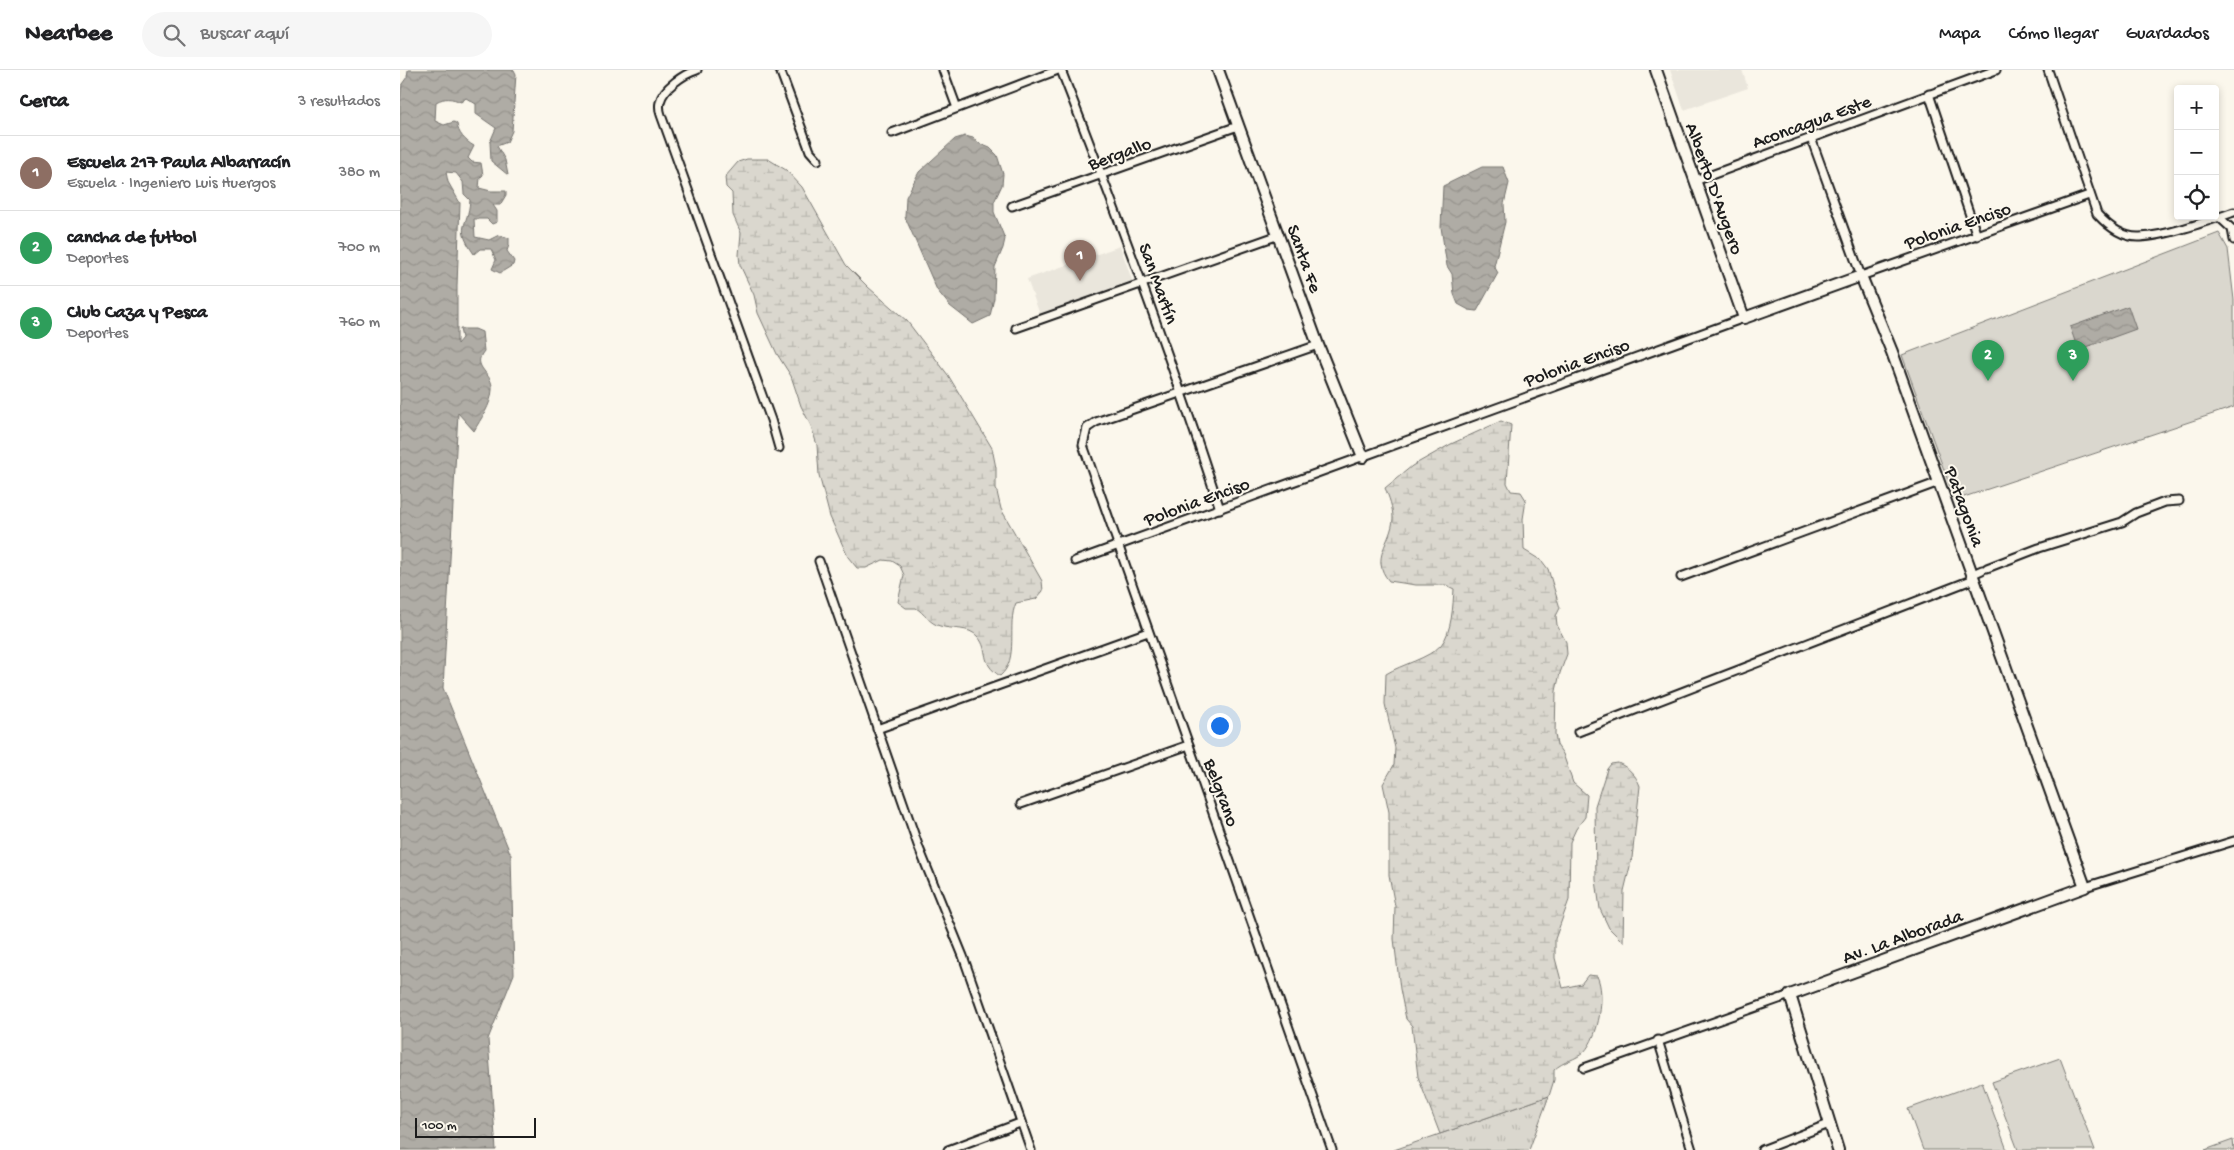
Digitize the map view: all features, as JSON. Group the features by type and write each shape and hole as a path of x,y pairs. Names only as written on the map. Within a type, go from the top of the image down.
{"main road":[{"name":"Santa Fe","path":"1218,70 1318,345 1363,457"},
{"name":"Alberto D'Augero","path":"1656,70 1744,318"},
{"name":"Polonia Enciso","path":"1744,318 1861,276"},
{"name":"Patagonia","path":"1861,276 1892,352 1939,482 1979,573 2085,887"},
{"name":"Av. La Alborada","path":"1790,995 2085,887"},
{"path":"1790,995 1838,1150"}],"street":[{"path":"697,70 679,79 660,102 660,115 771,420 779,448"},
{"path":"780,70 810,151 818,160"},
{"path":"943,70 957,108"},
{"path":"892,133 1060,70"},
{"name":"San Martín","path":"1060,70 1103,175 1144,285 1182,392 1220,509"},
{"name":"Aconcagua Este","path":"1695,181 1996,70"},
{"path":"2048,70 2096,214 2109,227 2121,233 2139,237 2207,220"},
{"path":"1929,94 1977,236"},
{"name":"Bergallo","path":"1012,206 1238,126"},
{"name":"Patagonia","path":"1811,138 1861,276"},
{"name":"Polonia Enciso","path":"1861,276 2089,195"},
{"path":"2234,212 2219,217 2232,229 2234,240"},
{"path":"1016,328 1144,285 1279,235"},
{"name":"Polonia Enciso","path":"1075,561 1744,318"},
{"path":"1182,392 1318,345"},
{"name":"Belgrano","path":"1182,392 1096,422 1087,428 1082,445 1250,914 1332,1150"},
{"path":"1681,577 1939,482"},
{"path":"1578,732 2039,548 2122,522 2164,502 2179,501"},
{"path":"819,561 919,848 963,956 1031,1150"},
{"path":"877,729 1148,632"},
{"path":"1021,804 1189,744"},
{"name":"Av. La Alborada","path":"2085,887 2234,841"},
{"name":"Av. La Alborada","path":"1584,1068 1658,1040 1790,995"},
{"path":"1658,1040 1692,1150"},
{"path":"948,1150 1020,1122"},
{"path":"1762,1150 1829,1124"}],"shaded area":[{"path":"1670,70 1742,70 1748,88 1684,110"},
{"path":"1120,246 1133,283 1040,315 1027,279"}],"green space":[{"path":"747,159 768,159 786,170 802,187 846,265 907,321 948,375 992,448 996,468 996,488 1001,509 1042,581 1043,591 1036,599 1016,603 1012,621 1010,661 1000,676 989,666 982,642 970,631 936,625 916,608 906,608 898,602 904,575 900,566 892,561 883,560 866,568 857,568 848,557 830,517 819,475 817,445 811,426 801,406 791,376 777,354 758,313 754,295 740,265 741,233 733,215 732,193 726,187 725,177 738,162"},
{"path":"2219,233 2228,249 2234,300 2234,407 1955,500 1902,355"},
{"path":"1501,421 1511,425 1507,483 1511,491 1521,492 1526,500 1523,519 1524,550 1542,561 1548,569 1560,608 1556,616 1557,625 1566,642 1567,654 1556,691 1555,734 1557,745 1563,754 1573,783 1587,795 1585,817 1576,829 1570,842 1569,900 1555,939 1555,958 1563,988 1581,984 1588,975 1597,976 1600,984 1601,1004 1597,1026 1589,1045 1581,1055 1554,1070 1554,1080 1549,1096 1440,1134 1418,1077 1412,1026 1406,1019 1400,989 1394,939 1395,906 1389,875 1389,812 1383,784 1394,765 1395,748 1385,704 1386,674 1436,650 1445,640 1451,618 1454,589 1446,585 1416,585 1389,581 1381,565 1381,557 1392,527 1393,518 1391,503 1385,488 1412,466 1451,444"},
{"path":"1618,763 1632,772 1640,786 1632,858 1624,891 1623,942 1609,928 1600,909 1596,880 1595,806 1607,769 1611,764"},
{"path":"2060,1058 2095,1150 2018,1150 1992,1082"},
{"path":"1982,1082 2007,1150 1923,1150 1908,1109"},
{"path":"1549,1096 1529,1150 1394,1150"},
{"path":"2233,1140 2234,1150 2205,1150"}],"water":[{"path":"408,70 514,70 516,74 512,131 507,142 497,146 505,160 508,175 491,161 490,142 496,128 476,114 476,104 466,98 461,102 449,99 439,100 436,102 435,121 444,125 454,122 457,124 462,136 474,146 468,158 472,162 481,163 483,175 480,178 479,188 491,191 506,191 506,195 500,205 493,205 497,211 497,222 492,224 487,219 474,219 475,237 489,240 499,235 509,238 507,251 514,261 513,265 500,273 492,269 496,260 491,249 480,249 474,254 463,232 470,200 464,194 463,182 456,173 446,172 448,182 460,203 457,344 462,338 460,329 475,329 482,332 484,351 480,357 480,362 492,384 488,407 474,431 458,413 443,688 511,855 514,974 488,1039 496,1150 400,1150 400,101 402,84 407,77"},
{"path":"965,136 973,138 980,144 990,148 997,155 1003,174 1002,185 994,202 994,212 1005,239 995,267 994,298 990,316 973,324 950,306 937,290 905,217 906,197 919,172 955,139"},
{"path":"1482,167 1503,167 1509,183 1504,204 1505,222 1494,266 1498,273 1477,311 1469,310 1458,304 1454,294 1452,274 1447,266 1441,227 1443,186"},
{"path":"2128,306 2136,329 2078,350 2070,327"}],"place":[{"name":"Escuela 217 Paula Albarracín","path":"1080,281"},
{"name":"cancha de futbol","path":"1988,381"},
{"name":"Club Caza y Pesca","path":"2073,381"}]}
